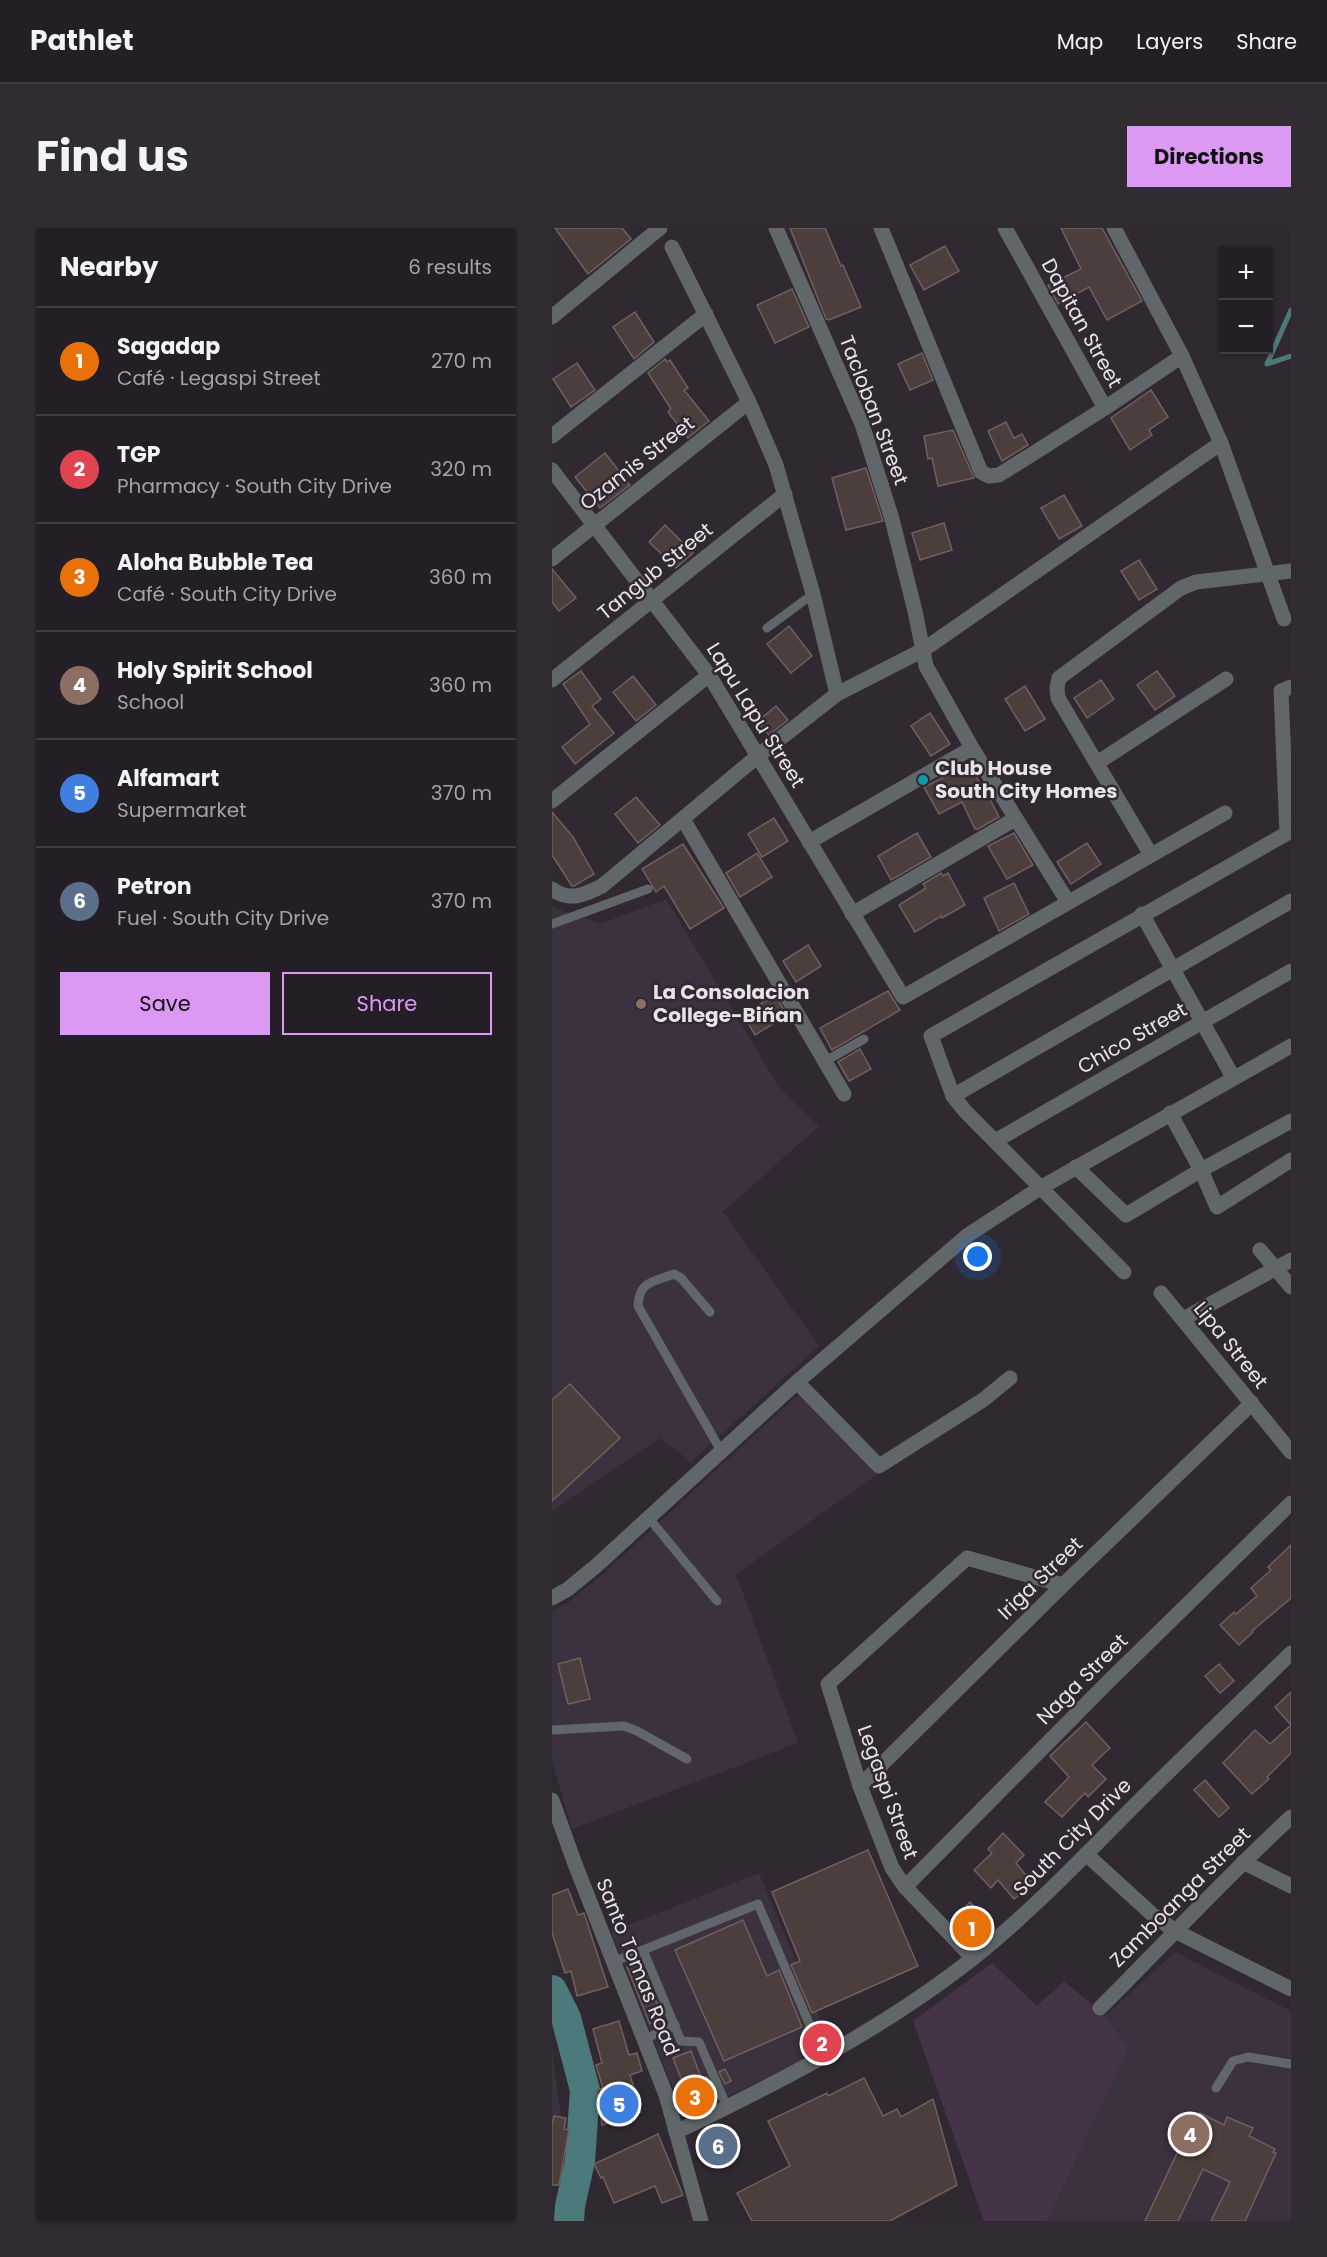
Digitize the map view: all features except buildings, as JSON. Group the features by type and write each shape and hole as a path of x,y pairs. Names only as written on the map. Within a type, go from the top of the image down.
{"street":[{"path":"552,317 660,228"},
{"name":"Tacloban Street","path":"776,228 862,424 891,519 915,611 926,666 972,748 1068,902"},
{"path":"881,228 981,472 989,476 999,475 1106,408 1182,356"},
{"name":"Dapitan Street","path":"1005,228 1106,408"},
{"path":"1114,228 1182,356 1221,443 1284,619"},
{"path":"672,247 749,402 776,465 813,594 837,694"},
{"path":"552,436 706,314"},
{"name":"Ozamis Street","path":"552,559 749,402"},
{"path":"552,889 562,896 580,897 602,886 759,755 837,694 923,650 1221,443"},
{"name":"Lapu Lapu Street","path":"552,470 709,675 903,997 1068,902"},
{"name":"Tangub Street","path":"552,680 785,494"},
{"path":"1151,855 1058,698 1059,678 1181,588 1196,582 1291,571"},
{"path":"552,801 709,675"},
{"path":"1097,763 1226,679"},
{"path":"1124,1272 964,1111 953,1096 931,1036 1289,832 1281,691 1291,687"},
{"path":"809,842 972,748"},
{"path":"1068,902 1225,813"},
{"path":"683,819 844,1094"},
{"path":"852,914 1015,819"},
{"path":"953,1096 1291,901"},
{"path":"1143,914 1233,1077"},
{"name":"Chico Street","path":"995,1141 1291,971"},
{"path":"552,1598 568,1589 596,1566 797,1382 968,1235 1040,1188 1291,1046"},
{"path":"1170,1113 1202,1170 1217,1207 1291,1160"},
{"path":"1076,1167 1126,1215 1291,1121"},
{"path":"1260,1250 1291,1287"},
{"path":"1183,1319 1291,1260"},
{"name":"Lipa Street","path":"1161,1293 1291,1452"},
{"path":"797,1382 879,1466 983,1400 1010,1378"},
{"name":"Iriga Street","path":"860,1786 1063,1585 1252,1403"},
{"name":"Naga Street","path":"905,1887 1291,1503"},
{"name":"Legaspi Street","path":"973,1958 905,1887 892,1868 860,1786 828,1684 967,1558 1063,1585"},
{"name":"South City Drive","path":"676,2132 823,2056 921,1996 973,1958 1038,1902 1291,1653"},
{"name":"Santo Tomas Road","path":"552,1800 666,2096 701,2221"},
{"name":"Zamboanga Street","path":"1100,2008 1177,1932 1243,1862 1291,1817"},
{"path":"1086,1854 1154,1916 1177,1932 1291,1989"},
{"path":"1243,1862 1291,1886"}],"lane":[{"path":"767,628 813,594"},
{"path":"552,924 648,889"},
{"path":"574,896 579,914"},
{"path":"824,1062 864,1039"},
{"path":"710,1312 681,1278 674,1274 644,1286 638,1293 638,1306 721,1451"},
{"path":"648,1517 717,1601"},
{"path":"552,1730 624,1726 687,1759"},
{"path":"613,1962 758,1904 823,2056"},
{"path":"643,1950 681,2041 699,2042 727,2107"},
{"path":"645,2039 675,2025"},
{"path":"1216,2088 1233,2061 1248,2057 1291,2064"}],"shaded area":[{"path":"666,899 777,1084 819,1126 723,1212 819,1346 691,1462 660,1438 552,1511 552,907 600,924"},
{"path":"800,1393 878,1474 736,1574 798,1743 572,1829 552,1761 552,1611 566,1604 603,1574"},
{"path":"759,1873 830,2044 785,2069 684,2117 611,1932"},
{"path":"1175,1952 1291,2011 1291,2221 1047,2221 1129,2048 1105,2016"},
{"path":"992,1963 1037,2006 1064,1981 1105,2016 1129,2048 1047,2221 984,2221 913,2021"},
{"path":"552,2050 562,2125 552,2169"}],"waterway":[{"path":"1291,310 1267,364 1291,356"},
{"path":"552,1990 566,2018 585,2090 580,2161 569,2221"}],"place":[{"name":"Club House South City Homes","path":"923,780"},
{"name":"La Consolacion College-Biñan","path":"641,1004"},
{"name":"Sagadap","path":"972,1928"},
{"name":"TGP","path":"822,2043"},
{"name":"Aloha Bubble Tea","path":"695,2097"},
{"name":"Alfamart","path":"619,2104"},
{"name":"Holy Spirit School","path":"1190,2134"},
{"name":"Petron","path":"718,2146"}]}
